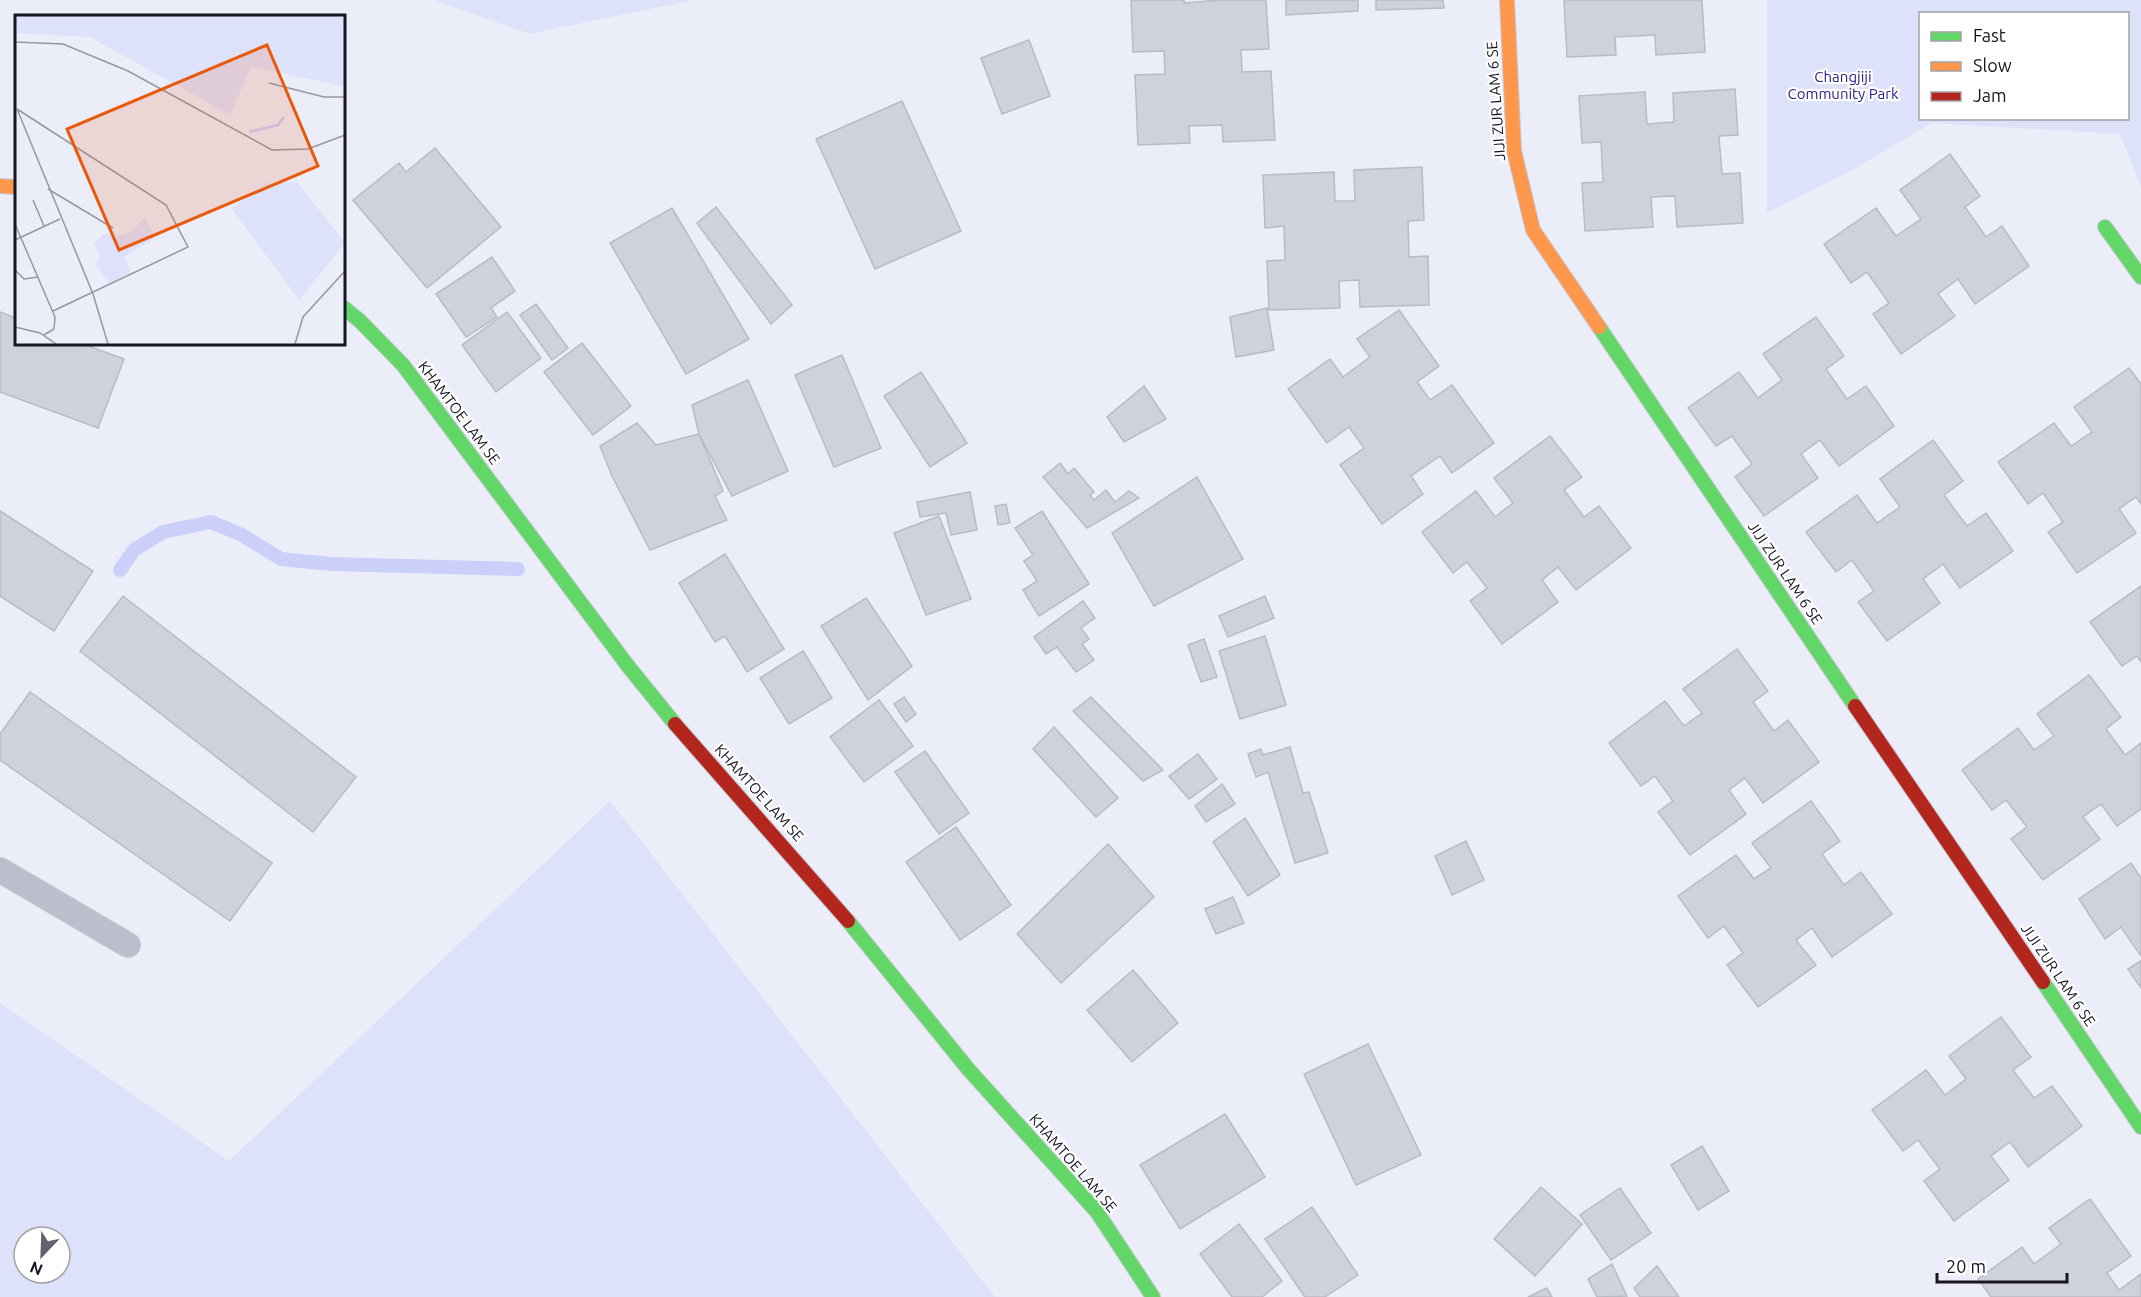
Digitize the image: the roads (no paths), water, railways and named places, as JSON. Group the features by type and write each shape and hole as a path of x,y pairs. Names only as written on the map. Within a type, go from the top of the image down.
{"street":[{"name":"JIJI ZUR LAM 6 SE","path":"1507,0 1514,151 1533,230 2141,1127"},
{"path":"0,186 15,187"},
{"path":"2104,227 2141,277"},
{"name":"KHAMTOE LAM SE","path":"345,309 403,365 628,666 672,721 840,910 969,1070 1097,1212 1153,1297"}],"lane":[{"path":"0,870 128,945"}],"waterway":[{"path":"120,570 134,550 163,532 211,522 242,535 281,559 331,564 518,569"}],"park label":[{"name":"Changjiji Community Park","path":"1843,86"}]}
